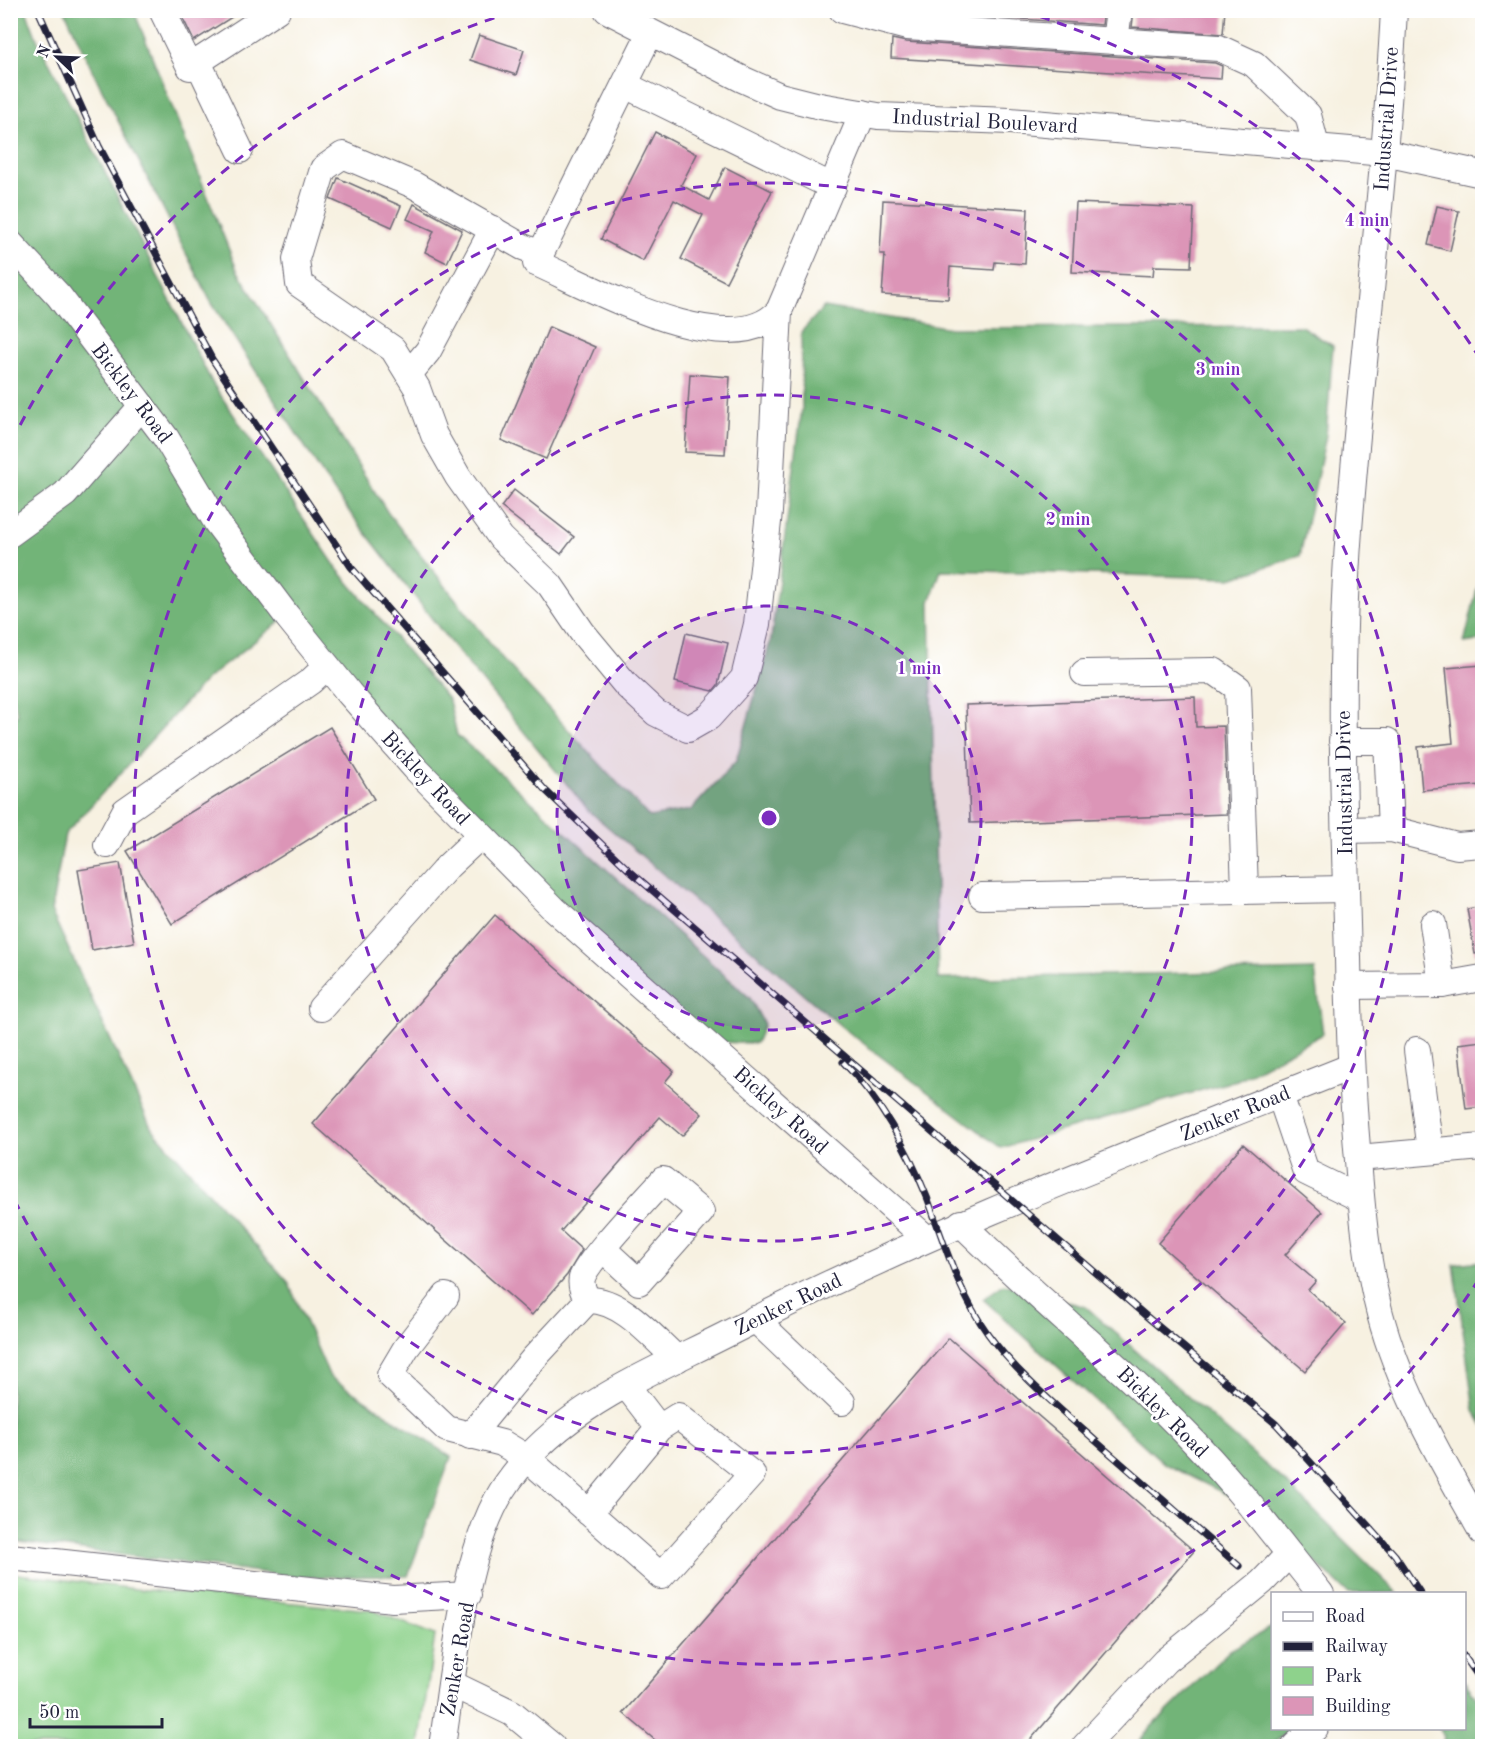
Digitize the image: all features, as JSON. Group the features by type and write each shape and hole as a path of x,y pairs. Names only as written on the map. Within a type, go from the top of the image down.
{"street":[{"path":"162,10 190,68 277,10"},
{"path":"842,10 907,27 1219,48 1254,64 1308,115 1316,146"},
{"path":"1116,41 1119,10"},
{"name":"Industrial Drive","path":"1394,10 1385,153 1349,531 1342,741 1350,1067 1361,1199 1370,1267 1380,1315 1395,1362 1414,1408 1482,1532"},
{"name":"Industrial Boulevard","path":"607,11 780,96 863,113 1010,121 1316,146 1385,153 1482,174"},
{"path":"650,33 536,263 668,321 699,329 733,330 756,327 770,322 779,311 863,113"},
{"path":"198,62 240,150"},
{"path":"624,85 833,187"},
{"path":"541,254 414,185 343,155 323,169 296,259 299,284 393,349 417,388 434,435 458,477 501,538 550,585 582,632 626,685 656,713 688,729 709,717 744,678 757,624 769,512 779,311"},
{"path":"409,374 428,351 493,229"},
{"name":"Bickley Road","path":"10,243 59,296 166,438 217,523 327,666 415,768 554,909 926,1238"},
{"path":"10,534 65,494 142,406"},
{"path":"107,845 125,811 311,681 327,666"},
{"path":"1084,673 1214,671 1238,688 1245,891"},
{"path":"1342,741 1387,741 1391,829"},
{"path":"1345,830 1391,829 1457,846 1482,844"},
{"path":"321,1008 448,866 480,836"},
{"path":"982,896 1346,889"},
{"path":"1433,924 1442,985"},
{"path":"1348,986 1442,985 1482,978"},
{"path":"1417,1050 1430,1152"},
{"name":"Zenker Road","path":"442,1746 468,1595 486,1523 501,1493 527,1458 556,1430 626,1385 676,1359 926,1238 1350,1067"},
{"path":"1280,1095 1306,1172 1361,1199"},
{"path":"1358,1158 1482,1147"},
{"name":"Bickley Road","path":"961,1223 1013,1275 1125,1373 1199,1447 1320,1592"},
{"path":"588,1300 582,1290 582,1278 603,1249"},
{"path":"446,1296 406,1348 390,1375 447,1429 502,1443 527,1458 661,1576 752,1474 678,1416 659,1428 589,1512"},
{"path":"470,1436 535,1357 588,1300 600,1299 627,1315 676,1359"},
{"path":"755,1319 842,1402"},
{"path":"626,1385 659,1428"},
{"path":"1085,1746 1165,1661 1262,1582 1289,1554"},
{"path":"10,1557 393,1599 468,1595"},
{"path":"452,1684 512,1713 552,1746"},
{"path":"1295,1746 1313,1730"}],"green space":[{"path":"26,10 37,39 213,384 338,570 449,700 457,735 750,998 764,1024 756,1043 705,1042 554,909 287,616 207,679 65,834 51,911 151,1127 288,1282 330,1377 451,1457 408,1576 299,1577 11,1541 10,719 18,715 11,692 11,243 26,257 11,204 10,11"},
{"path":"65,11 134,11 237,270 388,513 502,658 649,817 691,810 736,761 771,639 802,408 801,332 824,307 951,328 1301,326 1333,346 1326,436 1300,556 1231,578 941,570 930,602 938,979 1315,970 1323,1034 1237,1080 1001,1148 842,1027 588,810 446,637 335,493 211,302 92,70"},
{"path":"1482,569 1482,640 1464,643"},
{"path":"1482,1261 1482,1424 1474,1410 1454,1264"},
{"path":"1004,1284 1086,1307 1284,1481 1396,1592 1347,1592 1262,1512 1165,1464 983,1299"},
{"path":"11,1573 136,1589 372,1610 435,1635 419,1746 11,1746"},
{"path":"1271,1628 1271,1730 1289,1730 1270,1746 1136,1746 1150,1728 1230,1650"},
{"path":"1466,1683 1482,1706 1482,1746 1442,1746 1444,1737 1440,1730 1466,1730"}],"building":[{"path":"179,10 243,10 194,41"},
{"path":"903,10 1104,10 1102,25"},
{"path":"1134,10 1225,10 1223,34 1132,27"},
{"path":"479,35 524,50 516,75 470,60"},
{"path":"892,39 906,42 1215,63 1222,66 1221,79 891,58"},
{"path":"655,132 697,154 681,185 709,200 725,167 772,191 726,282 681,259 703,215 674,200 643,261 601,239"},
{"path":"338,178 401,206 392,227 330,199"},
{"path":"883,200 1028,209 1025,264 995,262 994,270 950,267 948,299 882,295 885,254 880,254"},
{"path":"1076,203 1194,208 1191,267 1154,266 1153,276 1072,272"},
{"path":"414,204 462,230 447,263 425,252 434,231 407,219"},
{"path":"1437,206 1459,211 1450,251 1428,245"},
{"path":"549,327 595,347 546,459 501,440"},
{"path":"690,374 730,377 725,454 685,452"},
{"path":"514,490 574,537 561,554 501,507"},
{"path":"686,633 728,643 718,685 713,691 675,682"},
{"path":"1482,665 1482,785 1422,790 1418,747 1453,743 1446,668"},
{"path":"1195,697 1196,727 1224,726 1227,814 970,823 966,705"},
{"path":"330,727 374,799 172,924 127,851"},
{"path":"120,863 134,942 92,950 78,870"},
{"path":"1482,906 1482,953 1475,954 1467,909"},
{"path":"495,915 674,1071 665,1082 702,1114 682,1136 660,1117 561,1231 582,1250 567,1275 532,1315 313,1124"},
{"path":"1482,1041 1482,1107 1466,1109 1458,1044"},
{"path":"1243,1144 1322,1212 1285,1255 1316,1281 1308,1290 1346,1323 1305,1371 1158,1243"},
{"path":"949,1338 1194,1551 1025,1746 662,1746 623,1713"}],"railway":[{"path":"38,10 99,146 212,359 351,567 545,790 631,872 1146,1316 1276,1424 1395,1555 1420,1592"},
{"path":"843,1062 869,1092 902,1143 927,1197 960,1285 988,1334 1026,1378 1054,1404 1239,1566"},
{"path":"1466,1659 1482,1682"}]}
